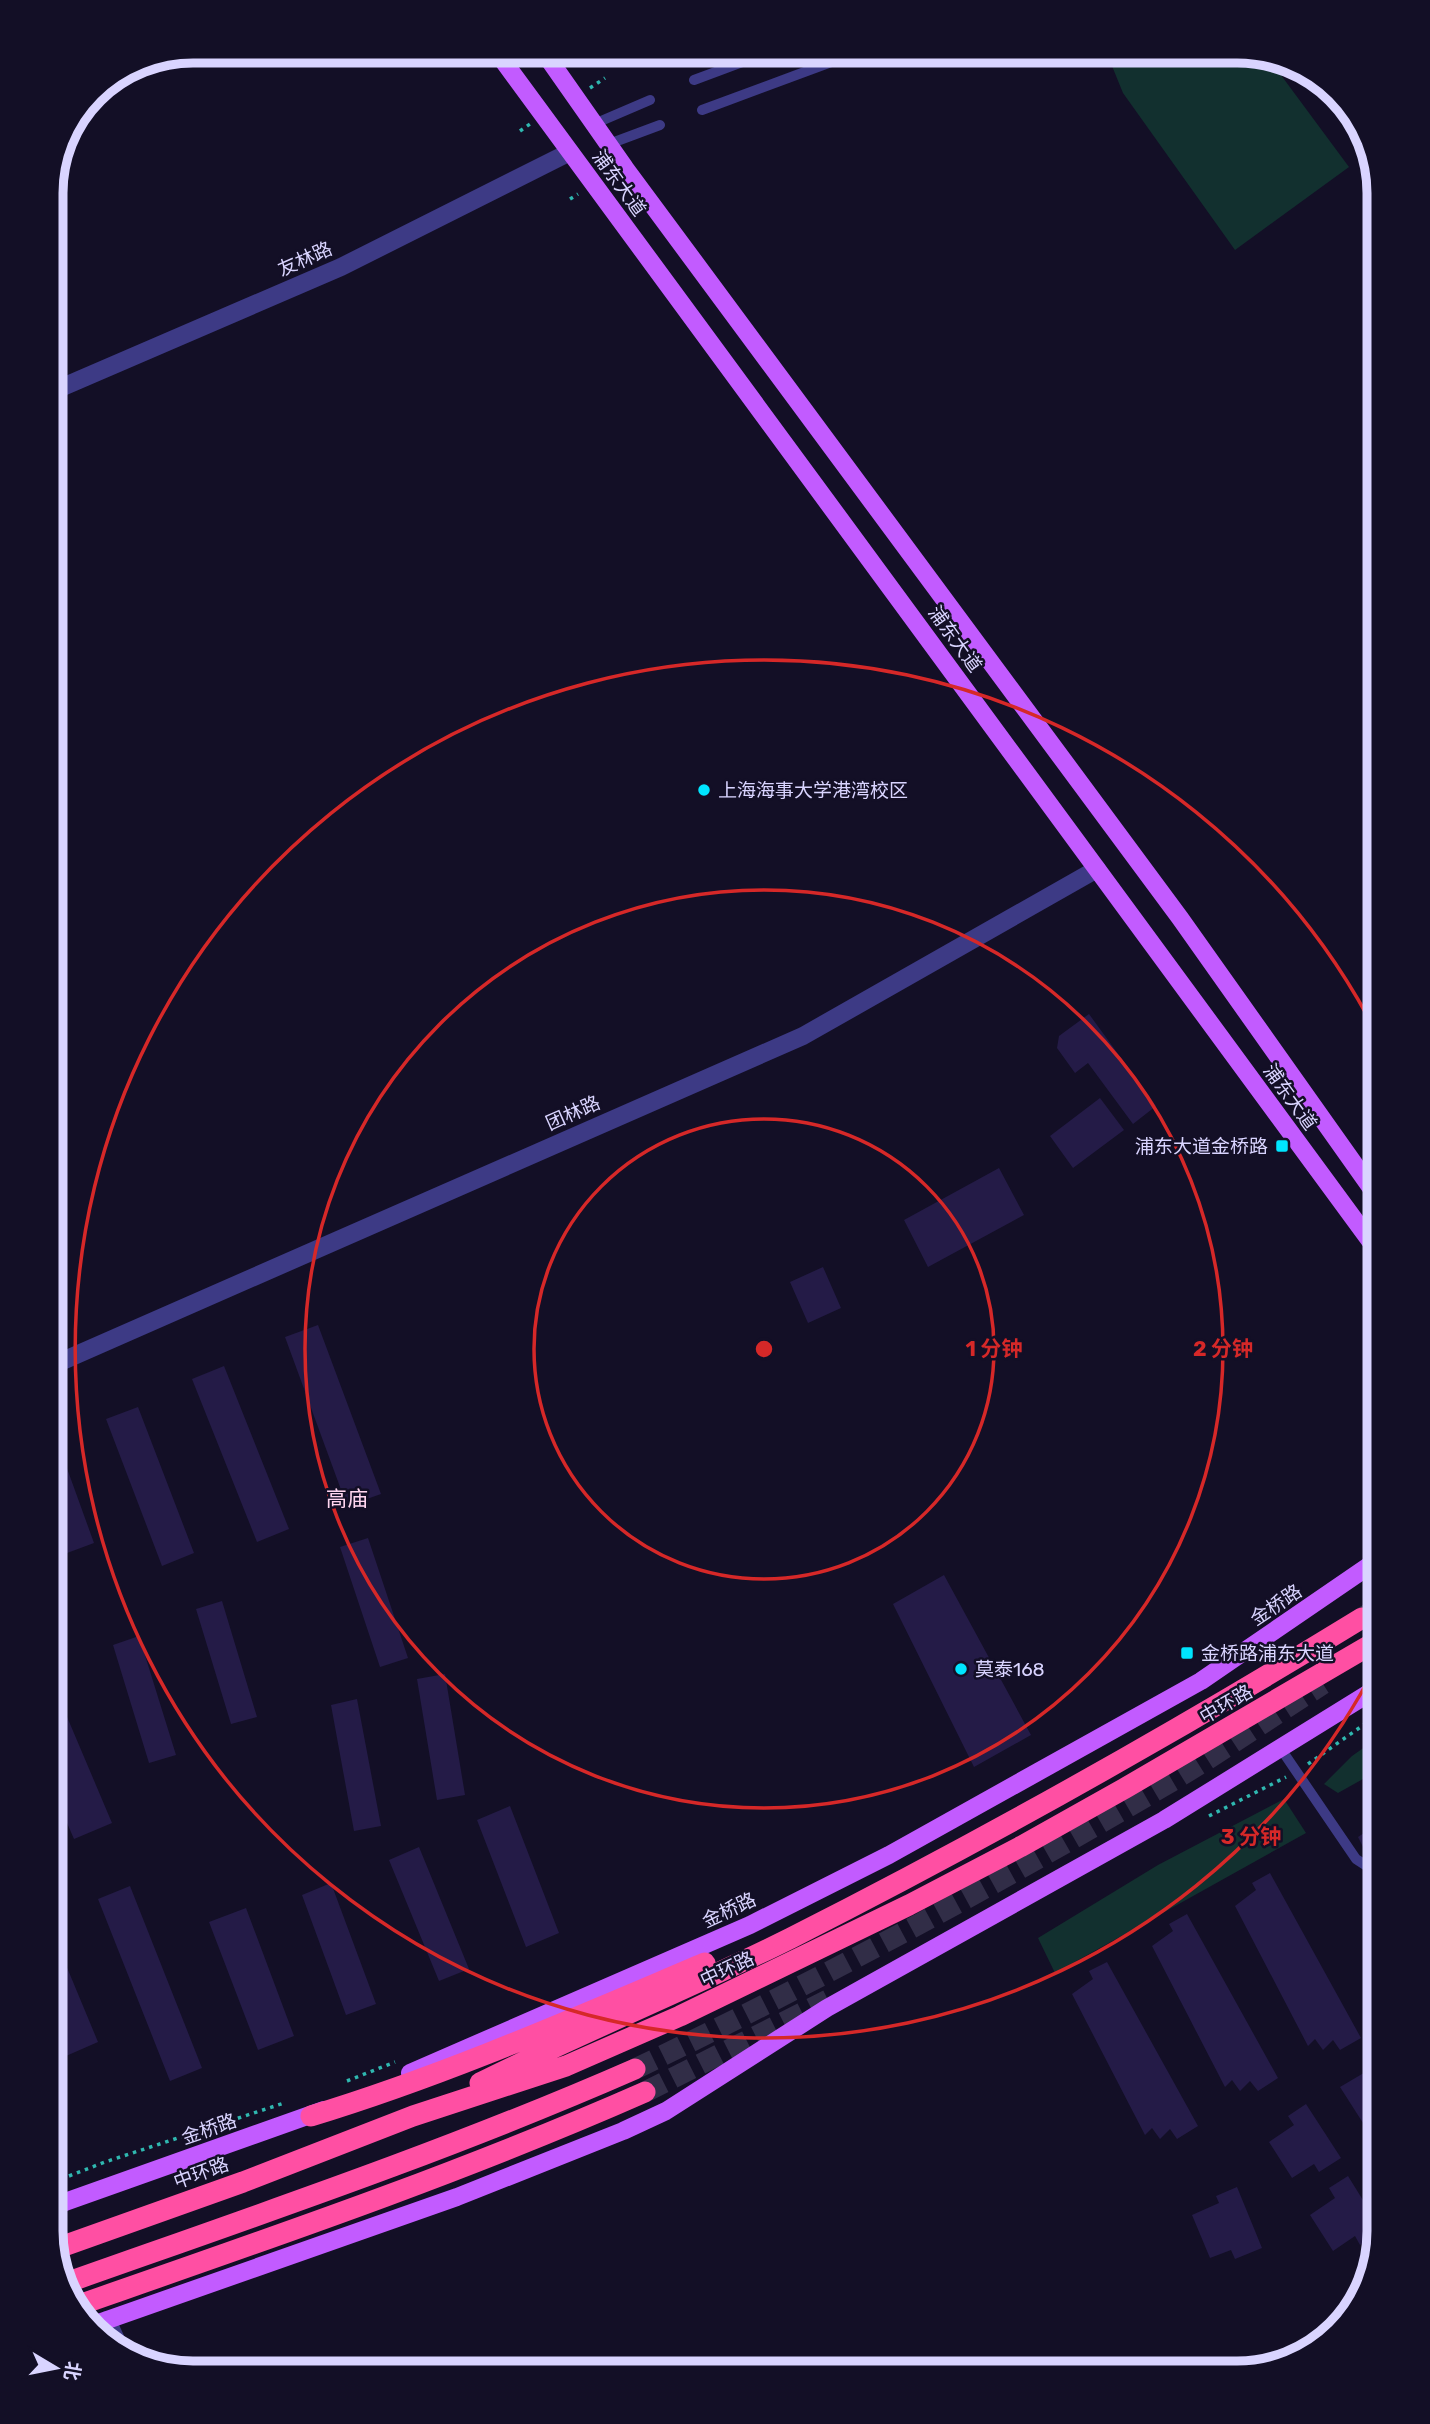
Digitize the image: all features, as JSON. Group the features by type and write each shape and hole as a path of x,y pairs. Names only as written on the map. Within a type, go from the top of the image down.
{"highway":[{"path":"413,2116 557,2044 788,1939 898,1883 1115,1766 1362,1618"},
{"name":"中环路","path":"64,2246 243,2182 413,2116 566,2066 680,2016 798,1960 1032,1841 1367,1647"},
{"path":"311,2116 441,2073 898,1883"},
{"path":"73,2280 461,2141 532,2114 635,2069"},
{"path":"85,2303 470,2165 645,2092"}],"main road":[{"name":"浦东大道","path":"505,63 1367,1237"},
{"name":"浦东大道","path":"551,63 633,179 1180,918 1367,1182"},
{"name":"金桥路","path":"63,2202 311,2116 750,1924 889,1855 1201,1681 1367,1567"},
{"path":"101,2323 457,2197 623,2131 666,2110 827,2008 1164,1820 1367,1695"}],"street":[{"name":"友林路","path":"63,387 341,267 570,152"},
{"name":"团林路","path":"63,1361 803,1036 1097,869"}],"lane":[{"path":"694,80 740,63"},
{"path":"702,110 829,63"},
{"path":"594,124 650,100"},
{"path":"609,144 660,125"},
{"path":"1281,1749 1356,1859 1367,1866"}],"path":[{"path":"342,2084 404,2058"},
{"path":"63,2178 289,2101"}],"green space":[{"path":"1112,63 1245,63 1277,69 1349,167 1235,250 1123,93"},
{"path":"1367,1745 1367,1777 1338,1793 1324,1784 1352,1756"},
{"path":"1284,1799 1306,1833 1055,1973 1038,1938 1158,1865"}],"building":[{"path":"1089,1014 1156,1106 1133,1124 1088,1063 1075,1073 1057,1048 1059,1036"},
{"path":"1100,1098 1124,1130 1073,1168 1050,1136"},
{"path":"999,1168 1024,1215 928,1267 904,1220"},
{"path":"823,1267 841,1308 808,1323 790,1282"},
{"path":"318,1325 381,1494 347,1506 285,1337"},
{"path":"224,1366 289,1529 257,1542 192,1379"},
{"path":"138,1407 194,1553 162,1566 106,1419"},
{"path":"63,1457 94,1543 63,1555"},
{"path":"368,1538 408,1658 380,1667 340,1547"},
{"name":"莫泰168","path":"944,1575 1031,1735 974,1767 893,1604"},
{"path":"222,1601 257,1717 231,1724 196,1609"},
{"path":"139,1636 176,1755 149,1763 113,1645"},
{"path":"445,1674 465,1795 437,1800 417,1679"},
{"path":"357,1699 381,1826 354,1831 331,1705"},
{"path":"63,1707 112,1823 74,1839 63,1814"},
{"path":"510,1806 559,1933 526,1947 477,1820"},
{"path":"1367,1831 1367,1855 1358,1837"},
{"path":"419,1847 469,1969 439,1981 389,1860"},
{"path":"1270,1873 1361,2038 1340,2050 1333,2040 1323,2050 1315,2039 1308,2046 1235,1906 1256,1890 1252,1883"},
{"path":"331,1883 376,2004 346,2015 302,1895"},
{"path":"130,1886 202,2068 170,2081 98,1899"},
{"path":"246,1908 294,2036 258,2050 209,1922"},
{"path":"1187,1914 1278,2078 1258,2091 1250,2081 1240,2091 1232,2080 1225,2087 1152,1946 1173,1931 1169,1924"},
{"path":"63,1958 98,2042 66,2056 63,2049"},
{"path":"1107,1962 1198,2126 1177,2139 1170,2129 1160,2139 1152,2128 1145,2135 1072,1994 1093,1979 1089,1971"},
{"path":"1367,2071 1367,2129 1340,2087"},
{"path":"1306,2104 1341,2158 1319,2172 1314,2164 1292,2178 1269,2142 1294,2125 1288,2116"},
{"path":"1348,2176 1367,2207 1366,2240 1360,2245 1355,2236 1333,2251 1310,2215 1335,2198 1329,2188"},
{"path":"1237,2187 1262,2248 1235,2259 1231,2250 1210,2258 1192,2215 1219,2203 1216,2196"}],"tunnel":[{"path":"1362,1618 1367,1615"},
{"path":"635,2069 968,1898 1182,1775 1323,1684"},
{"path":"645,2092 828,2000"}],"place":[{"name":"上海海事大学港湾校区","path":"704,790"},
{"name":"浦东大道金桥路","path":"1282,1146"},
{"name":"金桥路浦东大道","path":"1187,1653"},
{"name":"莫泰168","path":"961,1669"}],"district":[{"name":"高庙","path":"347,1498"}]}
